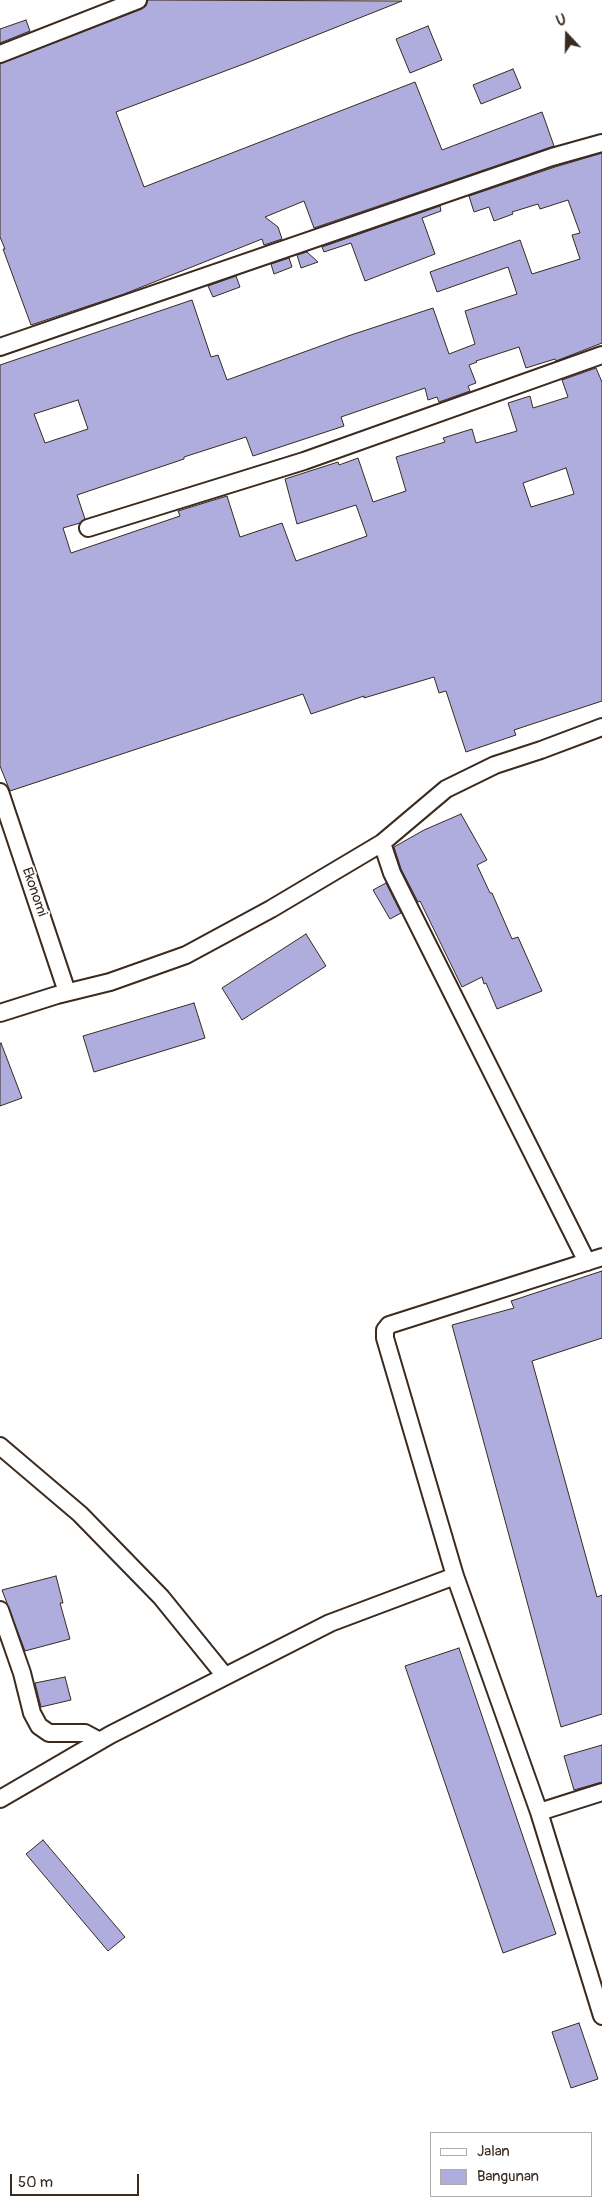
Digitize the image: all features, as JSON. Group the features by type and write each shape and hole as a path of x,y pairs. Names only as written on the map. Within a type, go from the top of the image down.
{"street":[{"path":"0,54 138,0"},
{"path":"0,347 543,161 602,143"},
{"path":"88,528 304,461 602,355"},
{"path":"0,1013 67,992 110,982 186,955 271,909 382,843 446,789 495,764 541,750 602,726"},
{"name":"Ekonomi","path":"0,792 67,992"},
{"path":"382,843 392,873 594,1259 389,1325 385,1330 387,1344 455,1576 540,1812 602,2016"},
{"path":"0,1446 80,1514 161,1597 226,1676"},
{"path":"0,1798 100,1741 330,1622 455,1576"},
{"path":"0,1610 22,1673 32,1713 39,1726 49,1733 85,1733 94,1736 100,1741"},
{"path":"540,1812 602,1792"}],"building":[{"path":"148,0 402,1 249,62 116,112 144,187 415,82 442,150 542,112 554,146 314,228 304,201 265,217 278,227 282,239 264,245 262,239 124,294 31,325 0,237 0,64 142,9 146,6"},
{"path":"26,20 30,31 0,43 0,29"},
{"path":"428,26 442,60 410,73 396,39"},
{"path":"513,69 521,88 481,104 473,85"},
{"path":"602,153 602,343 556,361 555,359 526,368 519,347 469,365 476,383 468,386 470,391 439,402 437,397 428,400 425,388 341,417 344,426 253,456 246,437 184,457 184,459 77,495 85,519 80,523 63,528 71,553 180,516 178,511 227,496 240,537 282,523 296,561 367,536 356,505 297,524 285,479 338,462 339,465 358,458 373,502 406,491 396,457 445,442 443,438 472,429 476,443 517,431 508,403 530,396 533,408 568,397 562,380 596,368 602,382 602,701 514,730 516,735 466,752 446,691 439,693 434,677 364,698 364,696 311,714 303,694 10,791 0,766 0,365 192,300 211,357 218,355 227,380 348,336 433,308 449,354 475,344 465,311 517,294 508,267 437,292 430,272 520,240 532,274 580,259 572,235 580,233 568,200 540,209 538,204 512,212 513,214 494,221 489,207 474,212 469,196","holes":["78,400 88,429 45,443 34,414","566,468 574,494 531,507 523,483"]},
{"path":"440,206 441,211 422,218 435,254 365,281 351,243 324,252 322,247"},
{"path":"307,252 318,262 301,268 297,255"},
{"path":"289,258 292,267 274,274 271,264"},
{"path":"236,276 240,287 213,297 208,286"},
{"path":"461,814 487,860 477,865 490,893 492,893 512,939 518,937 542,991 497,1009 482,977 462,987 420,901 418,902 401,869 394,847 424,830"},
{"path":"386,883 401,913 390,919 373,890"},
{"path":"306,934 326,966 242,1020 222,988"},
{"path":"194,1003 205,1038 94,1072 83,1036"},
{"path":"0,1044 22,1098 0,1106"},
{"path":"602,1271 602,1338 532,1361 597,1597 602,1595 602,1714 561,1727 452,1325 514,1308 511,1301"},
{"path":"56,1576 63,1603 60,1603 70,1639 25,1651 2,1590"},
{"path":"459,1648 556,1934 503,1953 405,1666"},
{"path":"65,1677 71,1700 41,1707 35,1683"},
{"path":"602,1745 602,1782 574,1790 564,1756"},
{"path":"43,1840 125,1937 108,1951 26,1854"},
{"path":"579,2023 598,2079 571,2088 552,2032"}]}
